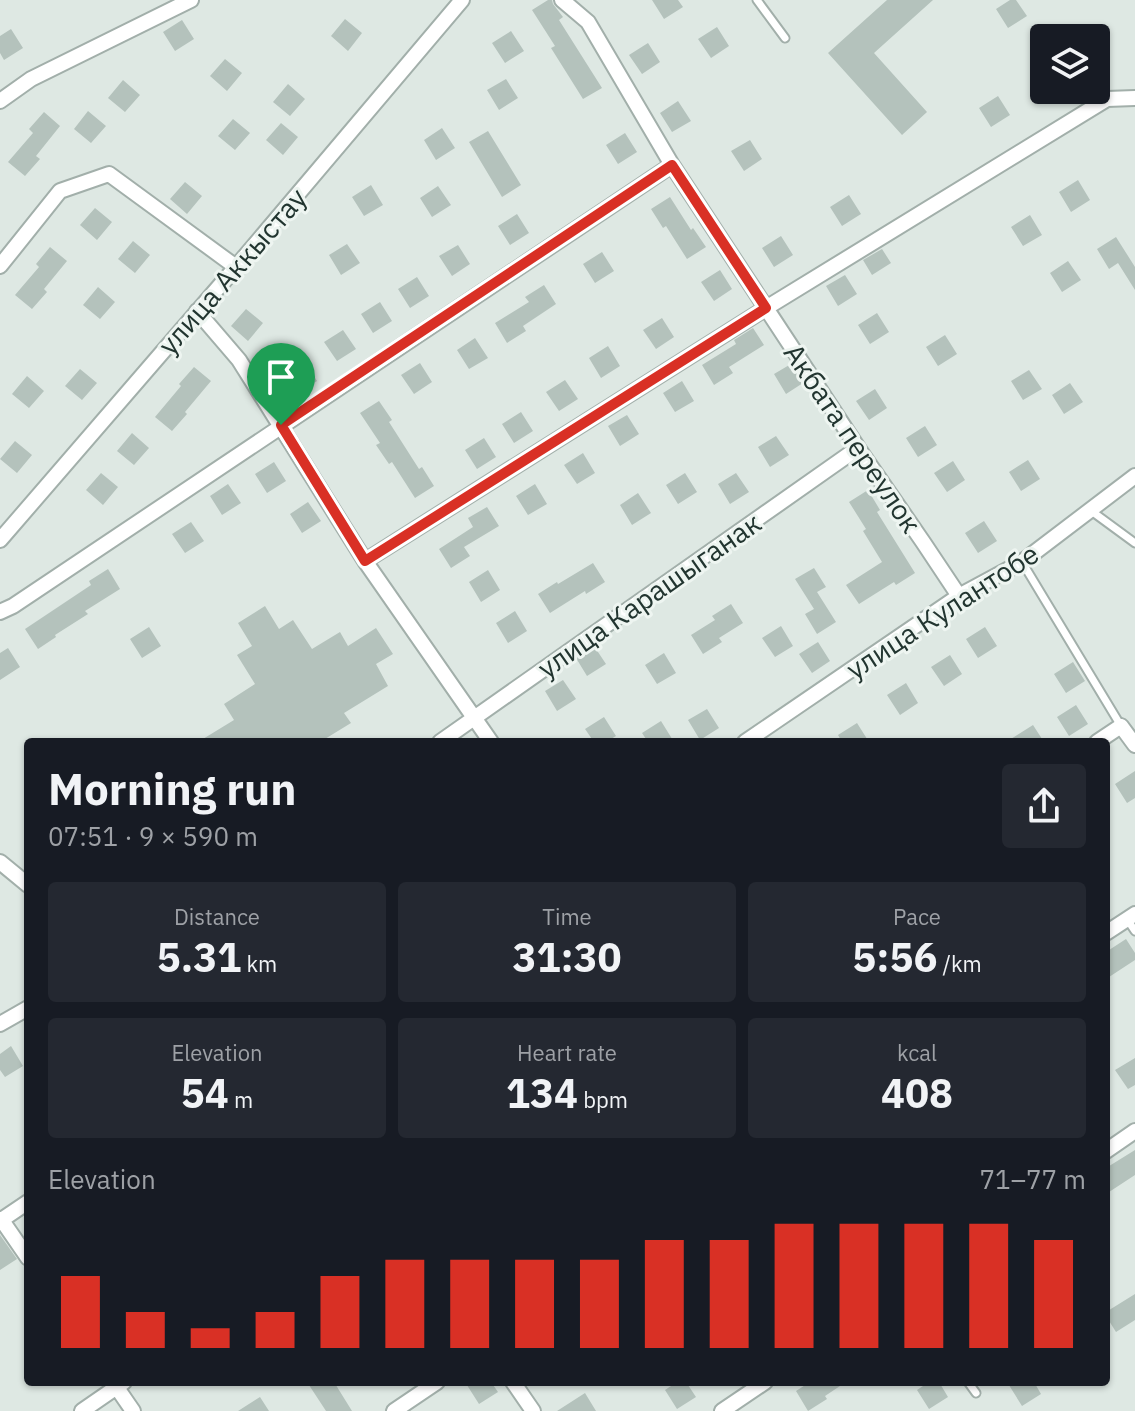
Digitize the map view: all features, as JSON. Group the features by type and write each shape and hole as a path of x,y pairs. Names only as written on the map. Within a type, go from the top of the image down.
{"street":[{"path":"0,101 31,79 191,0"},
{"name":"улица Аккыстау","path":"0,540 462,0"},
{"name":"Акбата переулок","path":"562,0 588,22 672,165 959,596"},
{"path":"365,561 766,308 1107,99 1135,98"},
{"path":"0,612 672,165"},
{"path":"0,266 60,191 109,174 236,267"},
{"path":"197,311 239,360 365,561 488,738"},
{"name":"улица Карашыганак","path":"446,738 858,448"},
{"name":"улица Кулантобе","path":"751,738 959,596 1022,562 1135,476"},
{"path":"1103,738 1121,726 1135,745"},
{"path":"0,862 24,882"},
{"path":"1110,931 1132,922"},
{"path":"0,1024 24,1010"},
{"path":"1110,1148 1135,1131"},
{"path":"24,1205 1,1220 24,1252"},
{"path":"82,1411 115,1386"},
{"path":"119,1386 133,1411"},
{"path":"394,1411 431,1386"},
{"path":"516,1386 533,1411"},
{"path":"722,1411 759,1386"}],"lane":[{"path":"757,0 785,38"},
{"path":"1090,510 1135,543"},
{"path":"1022,562 1121,726"},
{"path":"971,1386 976,1393"}],"building":[{"path":"552,0 563,17 559,20 602,88 583,99 551,48 555,46 532,10"},
{"path":"652,0 678,0 683,7 664,19"},
{"path":"887,0 933,0 874,53 927,112 902,135 828,53"},
{"path":"1010,0 1016,0 1027,16 1008,28 996,9"},
{"path":"345,19 362,33 348,51 331,36"},
{"path":"182,20 194,39 175,51 163,32"},
{"path":"717,27 729,46 711,58 698,39"},
{"path":"11,29 23,48 4,60 0,53 0,36"},
{"path":"511,31 524,51 505,63 492,43"},
{"path":"648,43 660,62 642,74 629,55"},
{"path":"225,59 242,73 227,91 210,76"},
{"path":"506,79 518,98 499,110 487,90"},
{"path":"123,80 140,95 125,112 108,98"},
{"path":"288,84 305,99 290,116 273,102"},
{"path":"998,96 1010,115 991,127 979,108"},
{"path":"678,101 691,121 672,132 660,113"},
{"path":"88,111 106,126 91,143 74,129"},
{"path":"44,112 60,126 36,156 40,159 25,176 8,162 33,133 29,129"},
{"path":"233,119 250,133 235,150 218,136"},
{"path":"281,123 298,137 283,155 266,140"},
{"path":"442,128 455,148 436,160 424,140"},
{"path":"488,131 521,185 502,197 469,142"},
{"path":"625,133 637,152 618,164 606,145"},
{"path":"750,140 762,159 744,171 731,151"},
{"path":"1078,180 1090,200 1071,212 1059,192"},
{"path":"185,182 202,196 187,214 170,199"},
{"path":"371,185 383,205 364,216 352,197"},
{"path":"438,186 451,205 432,217 420,198"},
{"path":"849,195 861,214 842,226 830,207"},
{"path":"670,197 706,247 687,259 651,209"},
{"path":"95,208 112,222 97,240 80,225"},
{"path":"517,214 529,233 510,245 498,226"},
{"path":"1030,215 1042,235 1023,246 1011,227"},
{"path":"781,236 793,255 774,267 762,248"},
{"path":"1116,237 1135,267 1135,290 1118,263 1109,269 1097,249"},
{"path":"133,241 150,255 135,273 118,259"},
{"path":"347,244 360,263 341,275 329,255"},
{"path":"458,245 470,264 452,276 439,256"},
{"path":"50,247 67,261 32,309 15,295 39,267 36,264"},
{"path":"882,249 891,263 872,275 863,260"},
{"path":"602,252 614,271 595,283 583,264"},
{"path":"1068,261 1081,280 1062,292 1050,273"},
{"path":"720,270 732,289 714,301 701,282"},
{"path":"845,275 857,294 838,306 826,286"},
{"path":"417,277 429,296 410,308 398,289"},
{"path":"544,285 556,304 523,326 526,331 507,343 495,323 529,302 525,297"},
{"path":"98,287 115,302 100,319 83,305"},
{"path":"380,302 392,321 373,333 361,314"},
{"path":"246,309 263,323 248,341 231,326"},
{"path":"877,313 889,332 870,344 858,325"},
{"path":"662,318 674,337 656,349 643,330"},
{"path":"753,328 764,345 729,367 733,373 714,385 702,365 736,344 734,340"},
{"path":"343,330 356,349 337,361 324,342"},
{"path":"945,335 957,354 938,366 926,347"},
{"path":"475,338 488,358 469,369 457,350"},
{"path":"608,346 620,366 601,378 589,358"},
{"path":"305,362 317,381 298,393 286,373"},
{"path":"420,363 432,382 414,394 401,375"},
{"path":"791,364 803,383 786,394 774,374"},
{"path":"194,367 211,381 172,431 155,417"},
{"path":"80,369 97,383 82,400 65,386"},
{"path":"1029,370 1042,389 1023,400 1011,381"},
{"path":"27,376 44,391 29,408 12,394"},
{"path":"565,380 578,399 559,411 546,392"},
{"path":"682,381 694,401 675,412 663,393"},
{"path":"1070,383 1083,402 1064,414 1052,395"},
{"path":"875,389 887,408 869,420 856,401"},
{"path":"379,401 419,469 422,467 434,486 415,498 392,462 389,464 376,445 380,443 360,413"},
{"path":"521,412 533,431 514,443 502,424"},
{"path":"627,415 639,434 620,446 608,426"},
{"path":"925,426 937,445 918,457 906,438"},
{"path":"132,433 149,448 134,465 117,451"},
{"path":"776,436 789,455 770,467 758,447"},
{"path":"484,438 496,457 477,469 465,450"},
{"path":"15,441 32,455 17,473 0,459"},
{"path":"583,453 595,473 577,484 564,465"},
{"path":"1028,460 1040,479 1021,491 1009,472"},
{"path":"953,461 965,480 947,492 934,473"},
{"path":"274,462 286,481 267,493 255,474"},
{"path":"101,473 118,487 103,505 86,490"},
{"path":"685,473 697,492 678,504 666,485"},
{"path":"736,473 749,492 730,504 718,484"},
{"path":"228,484 241,503 222,515 210,496"},
{"path":"535,484 547,504 528,515 516,496"},
{"path":"868,490 880,510 877,512 915,573 859,604 846,585 882,562 849,502"},
{"path":"638,493 651,513 632,525 620,505"},
{"path":"308,502 321,521 302,533 290,514"},
{"path":"487,507 499,526 464,547 470,556 451,568 439,549 473,527 468,518"},
{"path":"984,521 997,541 978,553 965,533"},
{"path":"191,522 204,541 185,553 172,534"},
{"path":"593,563 605,582 550,613 538,594"},
{"path":"814,568 826,587 817,592 836,622 817,634 805,614 814,609 795,579"},
{"path":"108,569 120,589 85,611 88,614 38,649 25,629 91,585 89,581"},
{"path":"488,570 500,590 481,602 469,582"},
{"path":"731,604 743,623 719,638 722,642 703,654 691,635 715,620 712,616"},
{"path":"265,606 279,629 293,620 312,649 340,632 348,646 376,628 393,654 376,664 388,686 344,713 351,723 327,738 205,738 234,720 224,704 255,684 237,655 252,646 238,623"},
{"path":"515,611 527,631 508,643 496,623"},
{"path":"781,626 793,646 775,657 762,638"},
{"path":"149,627 161,646 142,658 130,639"},
{"path":"985,627 997,646 978,658 966,639"},
{"path":"818,642 830,661 812,673 799,654"},
{"path":"594,646 606,664 587,676 576,658"},
{"path":"8,648 20,667 0,680 0,653"},
{"path":"664,653 676,673 657,684 645,665"},
{"path":"950,655 962,674 944,686 931,667"},
{"path":"1073,662 1085,681 1066,693 1054,674"},
{"path":"563,680 576,699 557,711 545,691"},
{"path":"906,683 918,703 900,715 887,695"},
{"path":"1076,705 1088,724 1069,736 1057,717"},
{"path":"707,709 719,728 699,738 688,720"},
{"path":"604,717 616,736 591,738 585,729"},
{"path":"661,721 672,738 645,738 642,733"},
{"path":"857,723 866,738 840,738 838,735"},
{"path":"1033,725 1041,738 1012,738"},
{"path":"1135,771 1135,798 1127,803 1115,784"},
{"path":"1126,939 1135,953 1135,960 1110,976 1110,949"},
{"path":"11,1046 23,1066 5,1077 0,1070 0,1054"},
{"path":"1135,1058 1135,1085 1128,1089 1115,1070"},
{"path":"1135,1150 1135,1175 1110,1191 1110,1166"},
{"path":"0,1235 17,1259 0,1270"},
{"path":"1135,1294 1135,1320 1116,1332 1110,1322 1110,1310"},
{"path":"310,1386 336,1386 352,1411 326,1411"},
{"path":"468,1386 494,1386 498,1392 479,1404"},
{"path":"671,1386 689,1386 696,1397 677,1409 665,1390"},
{"path":"804,1386 840,1386 808,1411 796,1391"},
{"path":"923,1386 941,1386 948,1397 929,1409 917,1390"},
{"path":"1010,1386 1036,1386 1041,1394 1022,1406"},
{"path":"585,1393 596,1411 557,1411"},
{"path":"260,1397 269,1411 238,1411"}],"route":[{"path":"672,165 766,308 365,561 281,425 672,165"}]}
